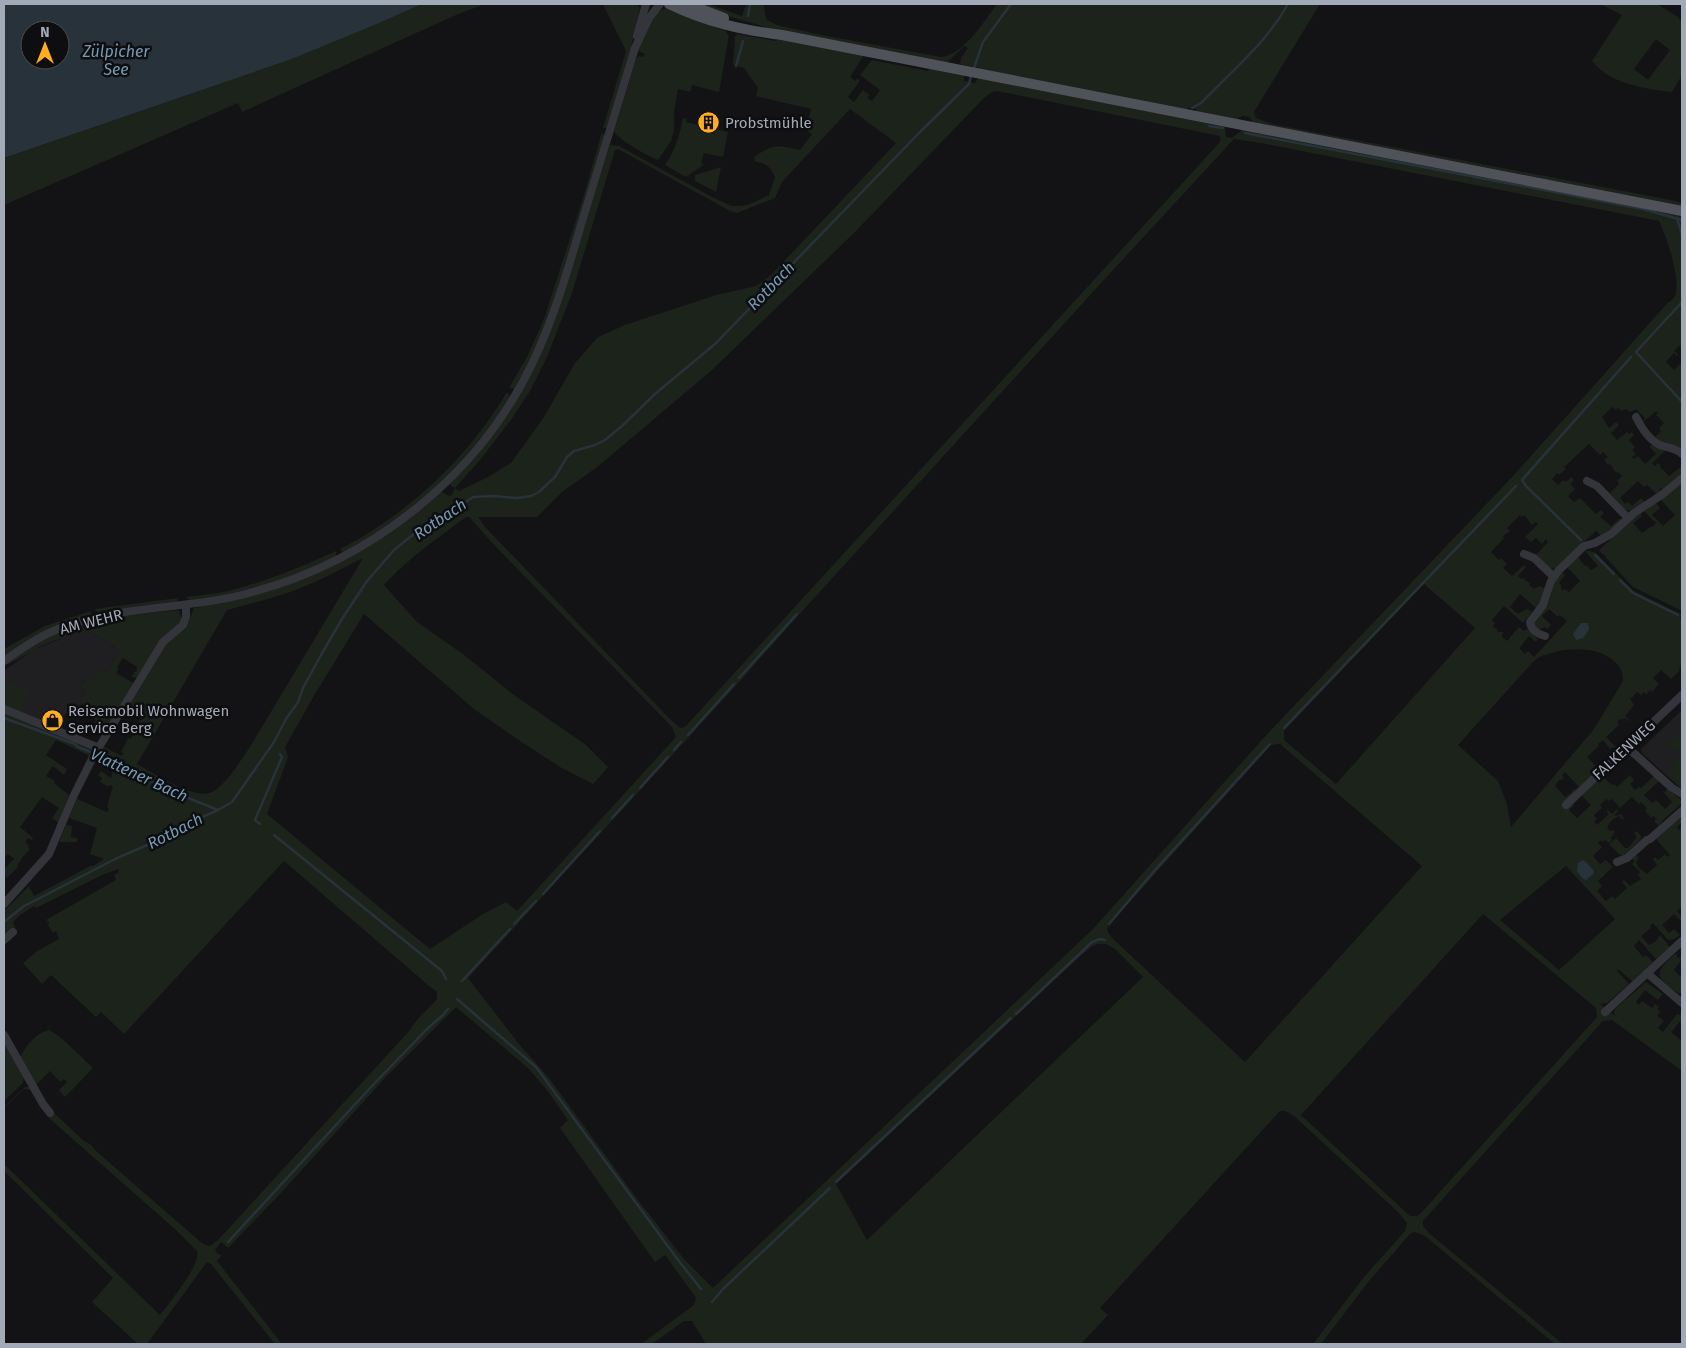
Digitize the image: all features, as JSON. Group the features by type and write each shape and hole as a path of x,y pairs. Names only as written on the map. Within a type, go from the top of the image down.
{"main road":[{"path":"669,4 701,18 722,24 755,32 782,35"},
{"path":"688,4 721,18 782,35 1682,211"}],"street":[{"path":"642,4 643,13"},
{"path":"635,48 646,4"},
{"path":"635,48 649,18 660,4"},
{"name":"AM WEHR","path":"4,661 40,637 79,622 117,614 237,596 263,590 310,572 370,542 414,511 453,475 481,443 519,390 552,317 635,48"},
{"path":"1636,417 1641,427 1654,442 1679,451 1682,454"},
{"path":"1545,636 1532,630 1530,622 1543,605 1553,576 1584,546 1595,543 1611,534 1628,518 1663,494 1682,478"},
{"path":"1587,481 1598,486 1628,518"},
{"path":"1524,554 1534,558 1553,576"},
{"path":"4,904 49,854 72,799 96,752 162,642 184,623 186,605"},
{"name":"FALKENWEG","path":"1566,805 1682,695"},
{"path":"4,709 96,752"},
{"path":"1627,747 1671,787 1682,794"},
{"path":"1617,862 1627,858 1647,840 1650,840 1682,811"},
{"path":"4,940 13,932"},
{"path":"1605,1012 1682,941"},
{"path":"1647,973 1682,1003"},
{"path":"4,1035 50,1113"}],"shaded area":[{"path":"422,4 485,4 456,15 242,112 238,103 4,205 4,158 292,59"},
{"path":"603,4 637,4 640,8 630,52 607,128 603,128 626,51"},
{"path":"694,4 708,4 742,16 746,4 764,4 767,20 777,25 941,57 949,55 965,44 980,28 997,4 1320,4 1254,112 1256,118 1272,124 1671,200 1682,203 1682,207 1253,123 1250,117 1243,116 1236,119 1196,111 1196,109 1188,108 1187,110 993,73 988,70 980,70 980,68 960,64 961,58 968,48 964,46 948,62 944,63 786,32 724,15"},
{"path":"1600,4 1657,4 1678,17 1682,23 1682,75 1672,92 1640,87 1618,80 1599,69 1592,61 1622,15","holes":["1656,39 1670,50 1648,80 1634,69"]},
{"path":"667,8 702,20 726,31 729,35 719,92 692,85 690,92 678,89 674,112 674,130 671,141 658,160 627,143 614,131 636,59 639,56 643,57 645,54 639,51 639,49 645,31 656,14"},
{"path":"737,34 776,41 779,38 864,55 850,77 855,81 858,78 859,80 848,97 854,102 863,90 870,95 867,98 872,101 880,90 860,75 872,60 928,71 929,68 964,75 964,81 975,83 979,77 1225,127 1226,137 1232,138 1242,130 1247,130 1682,216 1682,348 1679,346 1674,351 1678,354 1677,356 1674,353 1666,362 1674,370 1682,362 1682,449 1655,437 1661,431 1659,428 1664,423 1656,415 1658,413 1656,411 1642,423 1645,418 1636,409 1630,412 1626,409 1621,411 1618,408 1616,410 1612,407 1602,417 1609,428 1616,422 1619,425 1611,433 1617,440 1627,432 1629,434 1632,432 1634,435 1629,440 1635,447 1632,450 1636,454 1632,457 1634,459 1638,456 1645,464 1656,454 1649,446 1652,445 1666,450 1652,463 1655,466 1658,463 1669,476 1682,466 1682,473 1663,490 1660,488 1662,491 1657,494 1647,485 1644,487 1638,481 1620,498 1625,504 1628,502 1632,506 1641,498 1645,502 1631,510 1626,510 1610,493 1619,484 1617,481 1622,476 1618,472 1616,473 1610,464 1608,465 1604,460 1608,457 1603,452 1600,455 1589,444 1564,467 1566,469 1559,475 1557,473 1552,479 1558,485 1563,480 1566,482 1571,477 1574,480 1570,484 1575,489 1568,496 1574,502 1580,498 1596,514 1601,510 1604,513 1600,517 1611,526 1621,519 1620,521 1603,535 1596,531 1554,569 1548,567 1536,555 1548,542 1546,539 1542,544 1536,538 1531,542 1525,537 1538,524 1535,522 1532,525 1524,515 1522,517 1520,515 1507,528 1510,531 1503,536 1504,538 1491,552 1499,560 1501,558 1507,564 1503,568 1512,576 1524,565 1526,567 1518,576 1522,579 1524,577 1534,589 1540,586 1545,589 1540,604 1536,608 1520,594 1510,607 1518,614 1527,609 1532,612 1523,623 1504,606 1492,620 1495,623 1493,626 1498,630 1497,632 1503,632 1502,637 1507,641 1519,627 1524,631 1527,629 1538,639 1536,642 1529,636 1519,648 1525,654 1528,651 1534,657 1567,621 1560,615 1558,617 1549,609 1542,616 1551,625 1547,629 1545,627 1539,630 1534,625 1548,603 1558,576 1562,572 1565,575 1559,583 1562,590 1565,589 1569,592 1580,581 1567,567 1578,557 1591,570 1598,566 1585,551 1596,553 1632,590 1681,614 1680,618 1682,619 1682,665 1679,668 1680,670 1671,679 1661,670 1653,678 1658,685 1652,692 1650,690 1646,695 1644,692 1641,695 1637,692 1630,699 1634,705 1625,716 1632,723 1624,718 1620,719 1617,722 1619,725 1606,737 1618,749 1617,751 1613,747 1610,749 1603,740 1598,744 1599,746 1587,757 1599,769 1580,788 1565,772 1562,775 1564,778 1559,780 1555,786 1565,797 1575,789 1572,803 1574,805 1569,810 1577,818 1591,805 1580,794 1601,775 1617,787 1630,775 1634,780 1630,784 1635,790 1639,787 1641,788 1654,776 1659,781 1644,795 1652,803 1656,800 1665,809 1672,802 1664,793 1668,788 1682,801 1659,826 1654,821 1657,819 1654,816 1651,818 1645,811 1647,808 1641,802 1639,804 1632,797 1620,808 1612,799 1609,801 1606,799 1600,805 1602,808 1594,815 1597,819 1594,822 1597,825 1609,814 1606,811 1608,810 1612,814 1617,809 1618,811 1614,815 1621,814 1624,818 1622,820 1619,816 1612,820 1607,827 1610,831 1613,830 1615,832 1611,838 1612,840 1609,843 1601,840 1598,843 1602,847 1593,856 1600,864 1606,860 1613,867 1598,881 1602,886 1597,891 1606,901 1612,896 1615,899 1627,888 1622,882 1624,880 1630,886 1641,879 1638,875 1640,872 1632,864 1635,861 1632,858 1636,855 1639,858 1636,861 1638,867 1647,874 1657,865 1653,859 1655,857 1658,860 1665,854 1667,857 1670,855 1656,839 1682,815 1682,822 1677,827 1679,830 1682,830 1682,907 1677,911 1682,917 1682,922 1674,914 1662,925 1669,933 1674,929 1680,935 1668,940 1653,923 1650,926 1651,928 1641,936 1649,945 1655,942 1660,935 1670,947 1656,959 1639,940 1634,946 1643,957 1646,955 1653,962 1632,981 1618,969 1617,971 1629,984 1607,1003 1600,1004 1615,1016 1616,1008 1646,982 1663,994 1658,1000 1645,990 1636,1002 1639,1005 1642,1001 1652,1008 1655,1004 1659,1007 1657,1009 1660,1012 1657,1016 1664,1021 1658,1028 1663,1032 1677,1014 1680,1015 1682,1013 1682,1022 1680,1021 1671,1032 1682,1041 1682,1071 1612,1020 1603,1021 1423,1221 1423,1226 1430,1234 1563,1344 1555,1344 1425,1236 1414,1232 1410,1234 1369,1281 1321,1344 1313,1344 1364,1277 1405,1231 1407,1223 1398,1212 1294,1116 1285,1111 1280,1111 1100,1308 1108,1315 1081,1344 706,1344 692,1321 684,1321 652,1344 641,1344 694,1305 696,1298 665,1255 655,1262 560,1128 568,1120 546,1089 529,1069 456,1007 384,1079 282,1192 228,1248 221,1242 215,1250 218,1254 222,1255 217,1261 282,1344 275,1344 211,1264 207,1262 147,1344 138,1344 92,1302 113,1278 4,1171 4,1164 160,1315 189,1274 197,1257 197,1251 176,1230 50,1119 30,1090 24,1089 4,1107 25,1087 29,1087 84,1141 91,1145 203,1244 210,1246 219,1239 437,999 437,992 284,861 124,1034 101,1012 96,1017 51,975 42,984 23,963 37,951 59,939 56,931 53,933 48,925 49,922 46,920 116,880 114,875 119,872 118,869 36,908 34,906 20,915 13,922 15,927 4,935 4,911 29,886 34,896 104,859 90,854 97,828 69,818 77,799 107,812 113,786 109,785 109,787 100,782 102,778 98,775 101,771 111,778 113,770 96,763 104,747 122,756 123,753 121,752 128,738 130,739 134,734 143,717 126,708 165,643 186,628 194,608 267,592 334,565 387,534 441,491 451,496 455,488 450,483 538,359 557,312 610,145 619,146 732,206 750,204 769,195 775,177 767,166 754,161 755,156 777,146 800,150 812,134 806,130 811,109 756,96 758,88 744,68 733,65 735,36","holes":["997,91 1220,136 1220,142 685,727 680,728 485,527 478,517 537,517 562,492 596,468 711,371 854,233 984,98","850,109 896,143 771,275 756,286 716,295 625,325 598,337 575,363 544,417 511,463 459,491 455,488 511,420 530,391 547,357 572,293 615,150 618,149 730,211 737,213 775,198 782,182","1234,139 1659,221 1666,237 1675,269 1676,289 1673,299 1513,476 1269,732 1093,929 713,1288 684,1259 638,1200 549,1078 519,1044 468,978","466,517 469,517 672,727 676,737 517,911 506,902 483,914 430,949 267,814 288,757 285,747 364,614 474,709 560,767 593,784 608,767 586,745 514,695 463,654 417,622 384,585 413,557","363,558 250,747 223,783 212,792 205,794 195,793 137,764 227,610 262,601 323,578","1424,584 1475,628 1336,784 1284,740 1284,731","1563,650 1591,650 1610,658 1616,663 1622,673 1623,681 1594,729 1511,827 1507,804 1498,781 1458,745 1534,661 1541,656","1280,744 1422,866 1245,1062 1111,937 1107,930 1108,926 1271,745","1566,866 1615,919 1559,970 1500,920","1483,914 1596,1008 1597,1017 1417,1216 1410,1216 1301,1115","1098,944 1106,944 1115,949 1143,977 867,1240 836,1184 1091,947"]},
{"path":"683,118 687,119 686,122 728,132 723,157 704,153 701,163 704,164 686,177 665,165 677,142"},
{"path":"602,132 605,137 556,295 539,342 515,389 509,388 527,357 544,319"},
{"path":"721,167 716,192 695,181 695,175"},
{"path":"507,392 510,396 492,425 436,486 382,530 342,552 340,549 393,516 431,485 465,451"},
{"path":"1682,482 1682,611 1633,587 1599,550 1640,513 1642,516 1633,523 1642,533 1653,527 1656,523 1644,511 1656,503 1660,508 1652,515 1663,526 1675,515 1661,500"},
{"path":"336,551 336,557 264,585 208,598 189,600 186,597 228,591 256,583"},
{"path":"178,598 177,602 98,614 95,609"},
{"path":"179,610 182,620 137,678 132,677 134,672 137,671 137,667 123,658 117,667 119,668 116,673 135,684 106,729 94,723 96,720 89,716 87,719 85,718 88,714 84,712 80,717 78,715 85,706 80,702 86,692 80,687 84,680 89,683 101,669 106,674 120,650 88,631 45,644 16,661 5,665 51,635 73,627 118,617"},
{"path":"91,611 90,615 46,632 5,656 4,649 45,626"},
{"path":"88,631 120,650 106,674 88,684 84,680 80,687 86,692 80,702 82,704 79,708 82,710 78,715 70,709 55,726 20,712 4,680 4,671 33,650"},
{"path":"4,680 29,689 20,713 4,707"},
{"path":"1682,710 1682,757 1665,774 1642,753 1641,749"},
{"path":"4,713 94,750 90,756 56,740 46,755 67,769 64,775 53,766 46,776 55,781 54,783 69,795 59,823 52,818 59,808 42,797 20,827 33,838 32,840 28,838 25,842 29,845 30,849 17,865 18,867 7,878 4,875 4,869 14,859 8,854 4,858"},
{"path":"1676,734 1682,738 1682,750 1672,749 1668,746 1669,741"},
{"path":"1682,757 1682,789 1665,774"},
{"path":"66,825 72,826 71,837 77,838 77,842 59,842"},
{"path":"1637,831 1641,839 1623,856 1609,844 1616,838 1625,848 1628,848 1637,837 1634,833"},
{"path":"1675,954 1682,959 1674,970 1682,978 1682,990 1679,994 1665,983 1660,975 1660,971"},
{"path":"49,1030 60,1037 93,1068 65,1097 59,1090 67,1082 64,1079 60,1082 50,1071 36,1085 20,1058 32,1041 40,1034"},
{"path":"4,1042 24,1077 23,1083 4,1101"}],"water":[{"name":"Zülpicher See","path":"4,4 422,4 292,59 4,158"},
{"path":"1581,623 1588,623 1589,630 1583,638 1576,640 1573,634"},
{"path":"1583,860 1594,871 1586,880 1577,871 1578,863"}],"waterway":[{"path":"748,16 750,4"},
{"name":"Rotbach","path":"973,71 983,42 1011,4"},
{"path":"1192,108 1201,103 1248,56 1270,31 1288,4"},
{"path":"736,66 743,41"},
{"name":"Rotbach","path":"4,922 24,906 232,802 274,742 286,719 298,702 303,688 342,619 367,581 394,550 415,533 438,521 473,497 517,498 531,496 539,492 555,477 567,457 574,451 605,440 655,394 716,343 919,133 969,84 971,76"},
{"path":"1209,126 1223,128"},
{"path":"1245,133 1643,209 1682,220"},
{"path":"1677,218 1682,235"},
{"path":"1682,302 1636,352 1682,402"},
{"path":"1581,540 1522,480 1631,357"},
{"path":"1284,728 1516,486"},
{"path":"1595,555 1614,574"},
{"path":"1620,580 1633,593 1678,615"},
{"path":"739,678 797,614"},
{"path":"688,735 734,684"},
{"name":"Vlattener Bach","path":"4,718 75,744 171,791 218,810"},
{"path":"674,750 681,742"},
{"path":"1109,924 1155,870 1270,744"},
{"path":"260,824 255,820 282,757 280,754"},
{"path":"640,788 668,757"},
{"path":"612,818 633,795"},
{"path":"543,894 600,831"},
{"path":"274,835 442,971 446,979"},
{"path":"514,924 536,901"},
{"path":"462,981 510,929"},
{"path":"1016,1014 1092,942 1100,939 1105,940"},
{"path":"457,999 536,1067 701,1289"},
{"path":"228,1242 371,1087 448,1009"},
{"path":"836,1182 1011,1018"},
{"path":"712,1302 723,1289 830,1188"}],"place":[{"name":"Probstmühle","path":"709,123"},
{"name":"Reisemobil Wohnwagen Service Berg","path":"52,720"}]}
